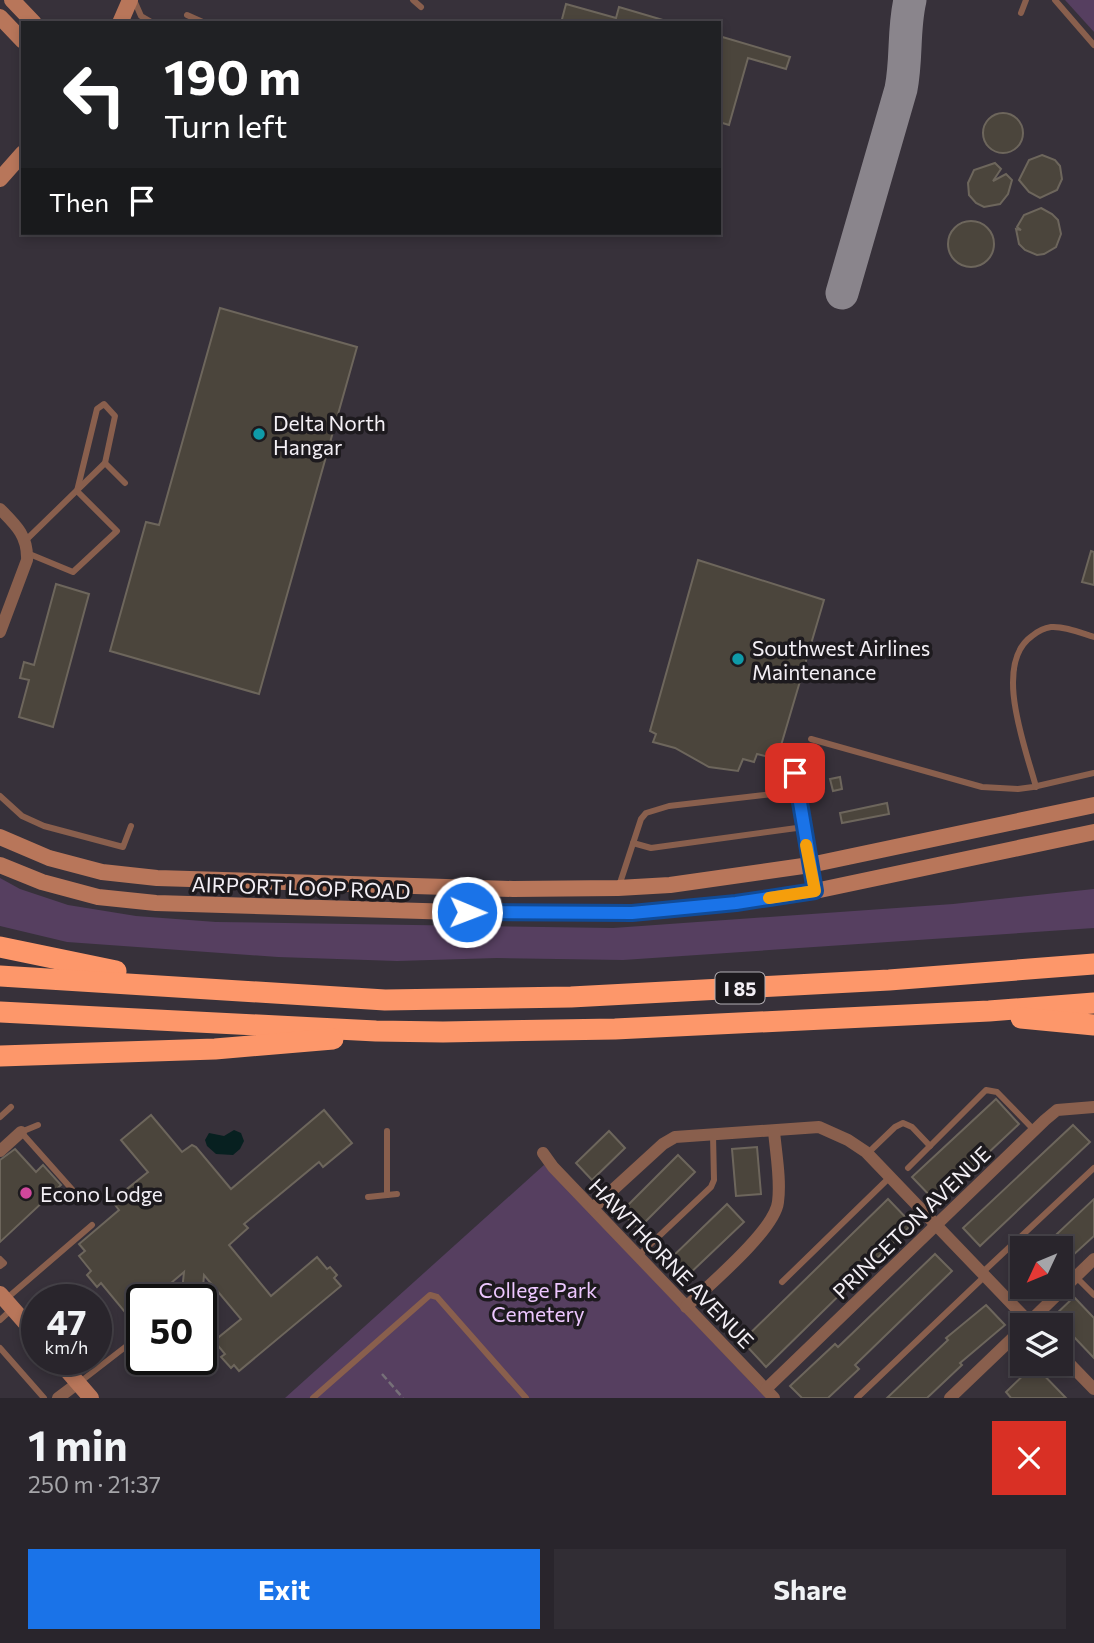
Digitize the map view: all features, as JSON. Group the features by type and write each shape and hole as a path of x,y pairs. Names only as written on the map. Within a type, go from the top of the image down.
{"highway":[{"path":"0,947 102,970 169,979 344,985 384,1000"},
{"name":"I 85","path":"0,976 384,1000 599,996 889,981 1094,964"},
{"name":"I 85","path":"0,1012 376,1031 615,1029 989,1011 1094,1003"},
{"path":"989,1011 1019,1018 1094,1025"},
{"path":"0,1056 272,1046 329,1040 376,1031"}],"main road":[{"path":"12,0 32,21"},
{"path":"121,21 132,0"},
{"path":"0,17 21,39"},
{"path":"0,179 21,155"},
{"name":"AIRPORT LOOP ROAD","path":"0,837 49,858 102,872 157,878 513,888 618,888 720,879 810,865 1094,805"},
{"name":"AIRPORT LOOP ROAD","path":"0,864 42,882 98,897 156,903 490,913 632,913 736,903 815,891 1094,831"},
{"path":"6,1301 21,1318"},
{"path":"71,1375 91,1398"}],"street":[{"path":"0,509 21,531 27,561 0,632"},
{"name":"PRINCETON AVENUE","path":"770,1394 936,1223 1034,1130 1057,1110 1094,1107"},
{"path":"593,1208 663,1143 675,1137 819,1126 868,1153 1018,1313"},
{"path":"686,1307 758,1236 774,1214 778,1203 775,1131"},
{"path":"0,1151 21,1132"},
{"name":"HAWTHORNE AVENUE","path":"543,1153 553,1167 770,1394"},
{"path":"1040,1313 1094,1259"},
{"path":"950,1398 1010,1342"},
{"path":"1073,1367 1094,1389"},
{"path":"58,1398 78,1383"}],"lane":[{"path":"132,0 141,16 150,21"},
{"path":"413,0 421,7"},
{"path":"1021,13 1026,0"},
{"path":"1055,0 1094,44"},
{"path":"187,15 200,21"},
{"path":"77,491 97,409 104,404 115,416 105,463 77,491 26,547 73,572 117,531 77,491"},
{"path":"105,463 125,483"},
{"path":"1036,787 1013,694 1016,661 1028,638 1044,628 1061,627 1094,637"},
{"path":"811,739 982,787 1036,787 1094,773"},
{"path":"795,773 815,891"},
{"path":"618,888 641,820 646,813 655,809 798,792"},
{"path":"0,796 22,816 44,826 123,847 131,826"},
{"path":"633,843 651,848 804,827"},
{"path":"908,1168 986,1090 997,1092 1034,1130"},
{"path":"0,1117 11,1107"},
{"path":"868,1153 895,1127 903,1123 912,1127 930,1146"},
{"path":"38,1125 21,1132 77,1195"},
{"path":"387,1130 387,1195"},
{"path":"638,1256 711,1186 714,1180 713,1135"},
{"path":"857,1398 1094,1168"},
{"path":"782,1282 891,1177"},
{"path":"368,1197 397,1194"},
{"path":"0,1320 6,1301 92,1225"},
{"path":"1076,1277 1094,1295"},
{"path":"313,1398 430,1295 437,1297 526,1398"},
{"path":"78,1383 126,1346"},
{"path":"0,1348 44,1398"}],"path":[{"path":"382,1374 403,1398"}],"green space":[{"path":"1065,0 1094,0 1094,32"},
{"path":"0,878 20,889 68,905 136,916 216,922 613,928 953,904 1094,889 1094,928 623,960 497,958 397,961 278,957 67,942 0,926"},
{"name":"College Park Cemetery","path":"544,1165 766,1398 285,1398"}],"shaded area":[{"path":"234,1130 241,1133 244,1141 233,1155 216,1154 207,1146 205,1140 209,1133 224,1136"}],"building":[{"path":"566,4 616,18 619,7 663,20 663,21 562,21"},
{"path":"721,37 790,57 786,69 748,58 729,125 721,123"},
{"path":"1003,113 1011,114 1017,119 1022,125 1022,141 1017,147 1011,152 1003,153 995,152 989,147 984,141 983,133 984,125 989,119 995,114"},
{"path":"1042,155 1055,160 1060,166 1062,179 1057,190 1040,198 1029,192 1019,180 1029,160"},
{"path":"995,163 1001,169 993,181 1006,174 1012,180 1008,194 1000,204 984,207 969,195 968,183 974,170"},
{"path":"1041,208 1058,220 1061,234 1056,247 1037,255 1019,244 1016,229 1021,230 1017,227 1024,215"},
{"path":"971,221 987,228 994,244 987,260 971,267 955,260 948,244 955,228"},
{"name":"Delta North Hangar","path":"220,308 357,347 259,694 110,651 146,522 159,525"},
{"path":"1091,551 1094,552 1094,585 1082,582"},
{"name":"Southwest Airlines Maintenance","path":"698,560 824,600 777,759 757,754 754,762 743,759 738,771 709,767 675,748 653,742 656,734 650,731"},
{"path":"56,584 89,594 53,727 19,717 29,680 20,678 24,662 34,665"},
{"path":"840,777 842,789 833,791 830,779"},
{"path":"887,803 889,814 842,823 840,813"},
{"path":"996,1099 1019,1124 936,1202 912,1177"},
{"path":"324,1110 352,1143 323,1167 319,1162 244,1224 248,1228 229,1245 271,1296 317,1257 327,1269 330,1267 337,1275 334,1278 341,1286 239,1371 234,1365 231,1368 221,1357 225,1354 217,1345 217,1339 241,1319 217,1290 217,1284 212,1284 204,1275 203,1284 183,1284 184,1272 170,1284 126,1284 126,1313 112,1296 112,1284 94,1284 87,1275 91,1271 79,1256 85,1251 79,1244 119,1210 112,1201 148,1172 121,1140 151,1115 182,1152 192,1145 196,1147 231,1189"},
{"path":"1073,1125 1090,1142 980,1246 963,1228"},
{"path":"609,1131 625,1148 592,1180 576,1163"},
{"path":"757,1147 761,1194 736,1196 732,1149"},
{"name":"Econo Lodge","path":"15,1149 36,1172 43,1165 61,1185 0,1242 0,1160"},
{"path":"678,1155 695,1172 638,1229 621,1212"},
{"path":"888,1199 912,1224 766,1367 742,1341"},
{"path":"1094,1199 1094,1236 1073,1255 1073,1236 1055,1236"},
{"path":"727,1204 744,1222 685,1278 669,1260"},
{"path":"935,1254 952,1271 855,1365 859,1369 828,1398 802,1398 790,1386 835,1344 838,1347"},
{"path":"1073,1298 1094,1318 1094,1358 1073,1336 1073,1313 1057,1313"},
{"path":"986,1305 1005,1325 960,1363 962,1365 927,1398 887,1398 948,1340 946,1338"},
{"path":"1023,1376 1045,1376 1066,1398 1011,1398 1006,1392"}],"taxiway":[{"path":"842,293 901,89 910,0"}],"slow traffic":[{"path":"769,898 815,891 806,845"}],"place":[{"name":"Delta North Hangar","path":"259,434"},
{"name":"Southwest Airlines Maintenance","path":"738,659"},
{"name":"Econo Lodge","path":"26,1193"}],"route":[{"path":"467,912 632,913 736,903 815,891 795,773"}]}
